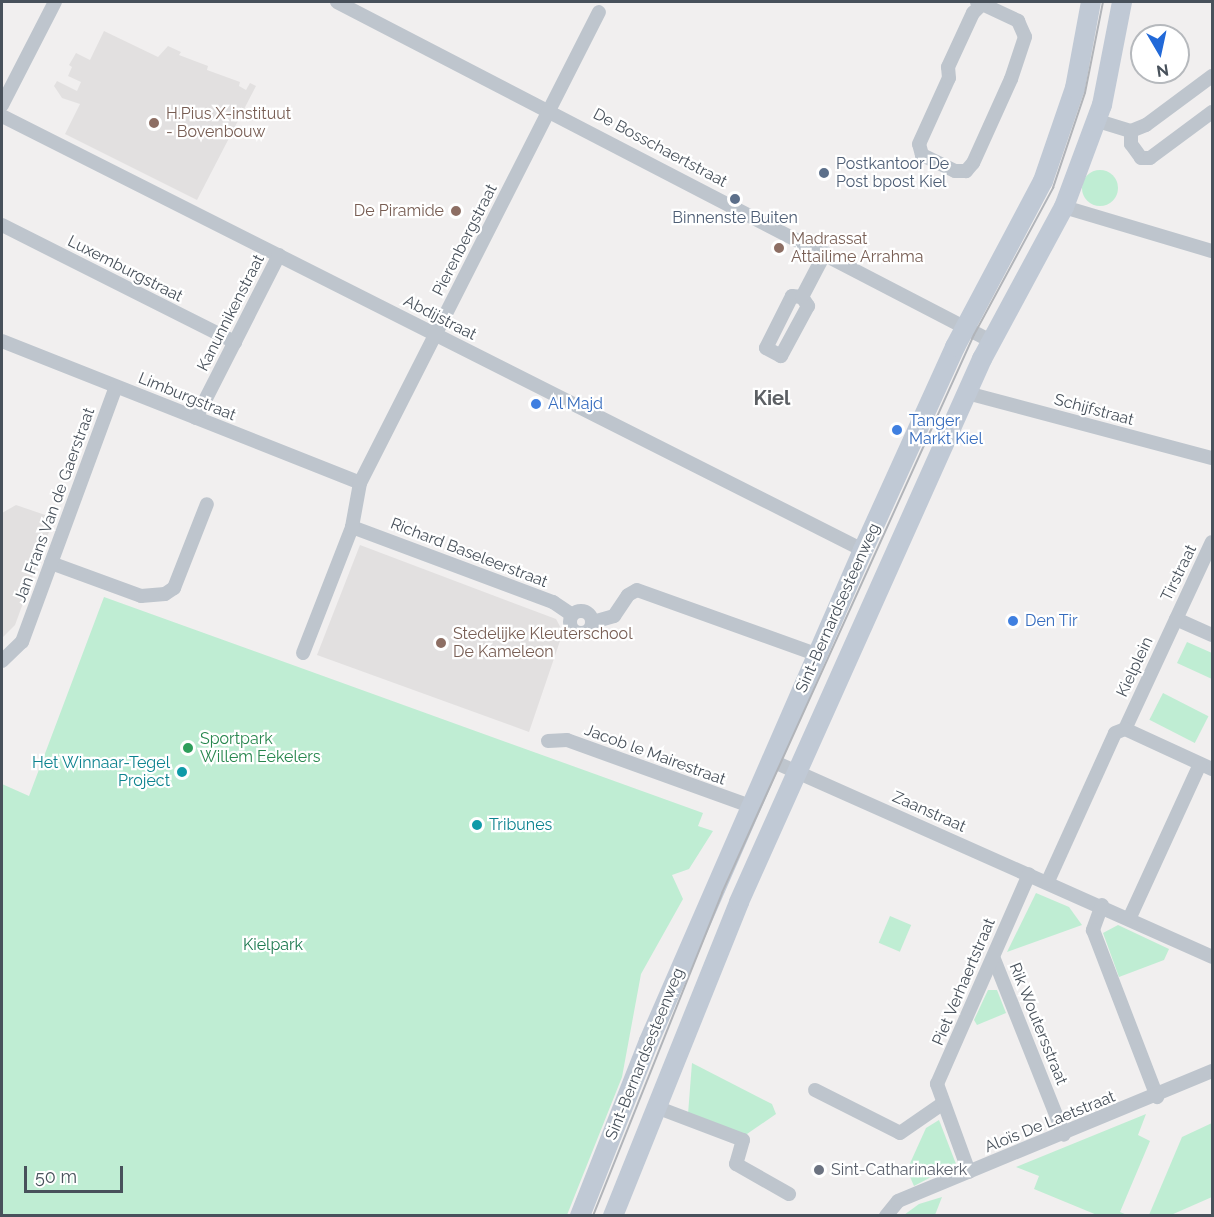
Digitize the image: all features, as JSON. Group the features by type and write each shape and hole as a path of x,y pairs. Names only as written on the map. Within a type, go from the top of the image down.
{"street":[{"path":"2,105 55,2"},
{"name":"De Bosschaertstraat","path":"337,2 966,325 992,341"},
{"path":"980,2 1018,21 1025,37 1011,79 974,163 966,171 955,171 922,155 919,144 949,78 948,67 980,2"},
{"name":"Sint-Bernardsesteenweg","path":"580,1215 750,806 816,654 966,325 1023,224 1051,161 1075,88 1091,2"},
{"name":"Sint-Bernardsesteenweg","path":"614,1215 739,902 967,393 992,341 1064,207 1098,121 1122,2"},
{"name":"Pierenbergstraat","path":"303,653 352,527 360,483 599,12"},
{"path":"1098,121 1131,131 1146,125 1212,76"},
{"path":"1131,131 1131,144 1141,158 1150,158 1212,112"},
{"name":"Abdijstraat","path":"2,116 863,550"},
{"path":"1064,207 1212,251"},
{"name":"Luxemburgstraat","path":"2,225 235,342"},
{"path":"802,297 825,254"},
{"name":"Kanunnikenstraat","path":"196,418 279,255"},
{"name":"Limburgstraat","path":"2,341 360,483"},
{"name":"Jan Frans Van de Gaerstraat","path":"2,661 22,642 116,387"},
{"name":"Schijfstraat","path":"967,393 1212,458"},
{"path":"51,563 141,596 165,594 174,588 207,504"},
{"name":"Richard Baseleerstraat","path":"352,527 553,602 572,615 571,626 577,633 589,630 593,622 614,616 621,610 628,595 637,590 816,654"},
{"name":"Tirstraat","path":"1176,619 1212,542"},
{"path":"1176,619 1212,635"},
{"name":"Kielplein","path":"1048,881 1115,733 1125,729 1176,619"},
{"path":"1125,729 1206,766 1130,917"},
{"name":"Jacob le Mairestraat","path":"548,741 567,740 750,806"},
{"name":"Zaanstraat","path":"770,760 1130,917 1212,957"},
{"name":"Piet Verhaertstraat","path":"969,1172 942,1104 937,1084 1029,874"},
{"path":"1102,905 1093,930 1157,1097"},
{"name":"Rik Woutersstraat","path":"994,958 1064,1135"},
{"name":"Aloïs De Laetstraat","path":"886,1215 898,1200 1157,1097 1212,1071"},
{"path":"815,1090 900,1133 942,1104"},
{"path":"656,1107 743,1140 736,1164 789,1194"}],"shaded area":[{"name":"H.Pius X-instituut - Bovenbouw","path":"104,31 158,57 168,46 181,52 179,55 208,66 207,70 240,82 239,86 246,90 250,83 256,86 197,200 65,134 80,104 62,98 54,86 57,81 77,91 81,82 68,76 72,67 69,65 76,53 90,60"},
{"path":"16,505 54,518 15,625 2,638 2,513"},
{"name":"Stedelijke Kleuterschool De Kameleon","path":"360,545 556,619 563,632 529,732 317,655"}],"green space":[{"path":"1100,170 1113,175 1118,188 1113,201 1100,206 1087,201 1082,188 1087,175"},
{"name":"Kielpark","path":"104,597 703,813 698,826 713,831 689,869 672,875 683,899 641,974 622,1077 567,1215 2,1215 2,784 29,796"},
{"path":"1187,642 1212,653 1212,679 1177,663"},
{"path":"1163,693 1208,716 1195,743 1149,720"},
{"path":"1036,893 1069,907 1082,925 1007,952"},
{"path":"890,916 911,925 900,952 879,943"},
{"path":"1118,925 1169,949 1164,960 1119,977 1103,933"},
{"path":"988,990 997,990 1006,1013 977,1025 974,1020"},
{"path":"692,1063 772,1104 776,1114 744,1136 688,1114"},
{"path":"1146,1114 1138,1135 1150,1141 1120,1212 1127,1215 1097,1215 1034,1189 1039,1176 1016,1167"},
{"path":"939,1120 956,1164 914,1186 907,1170 926,1128"},
{"path":"1212,1123 1212,1197 1171,1215 1149,1215 1182,1137"},
{"path":"942,1197 935,1215 904,1215 919,1204"}],"tram line":[{"path":"593,1216 722,893 974,335 1053,188 1085,93 1103,2"}],"place":[{"name":"H.Pius X-instituut - Bovenbouw","path":"154,123"},
{"name":"Postkantoor De Post bpost Kiel","path":"824,173"},
{"name":"Binnenste Buiten","path":"735,199"},
{"name":"De Piramide","path":"456,211"},
{"name":"Madrassat Attailime Arrahma","path":"779,248"},
{"name":"Al Majd","path":"536,404"},
{"name":"Tanger Markt Kiel","path":"897,430"},
{"name":"Den Tir","path":"1013,621"},
{"name":"Stedelijke Kleuterschool De Kameleon","path":"441,643"},
{"name":"Sportpark Willem Eekelers","path":"188,748"},
{"name":"Het Winnaar-Tegel Project","path":"182,772"},
{"name":"Tribunes","path":"477,825"},
{"name":"Sint-Catharinakerk","path":"819,1170"}],"district":[{"name":"Kiel","path":"772,398"}]}
